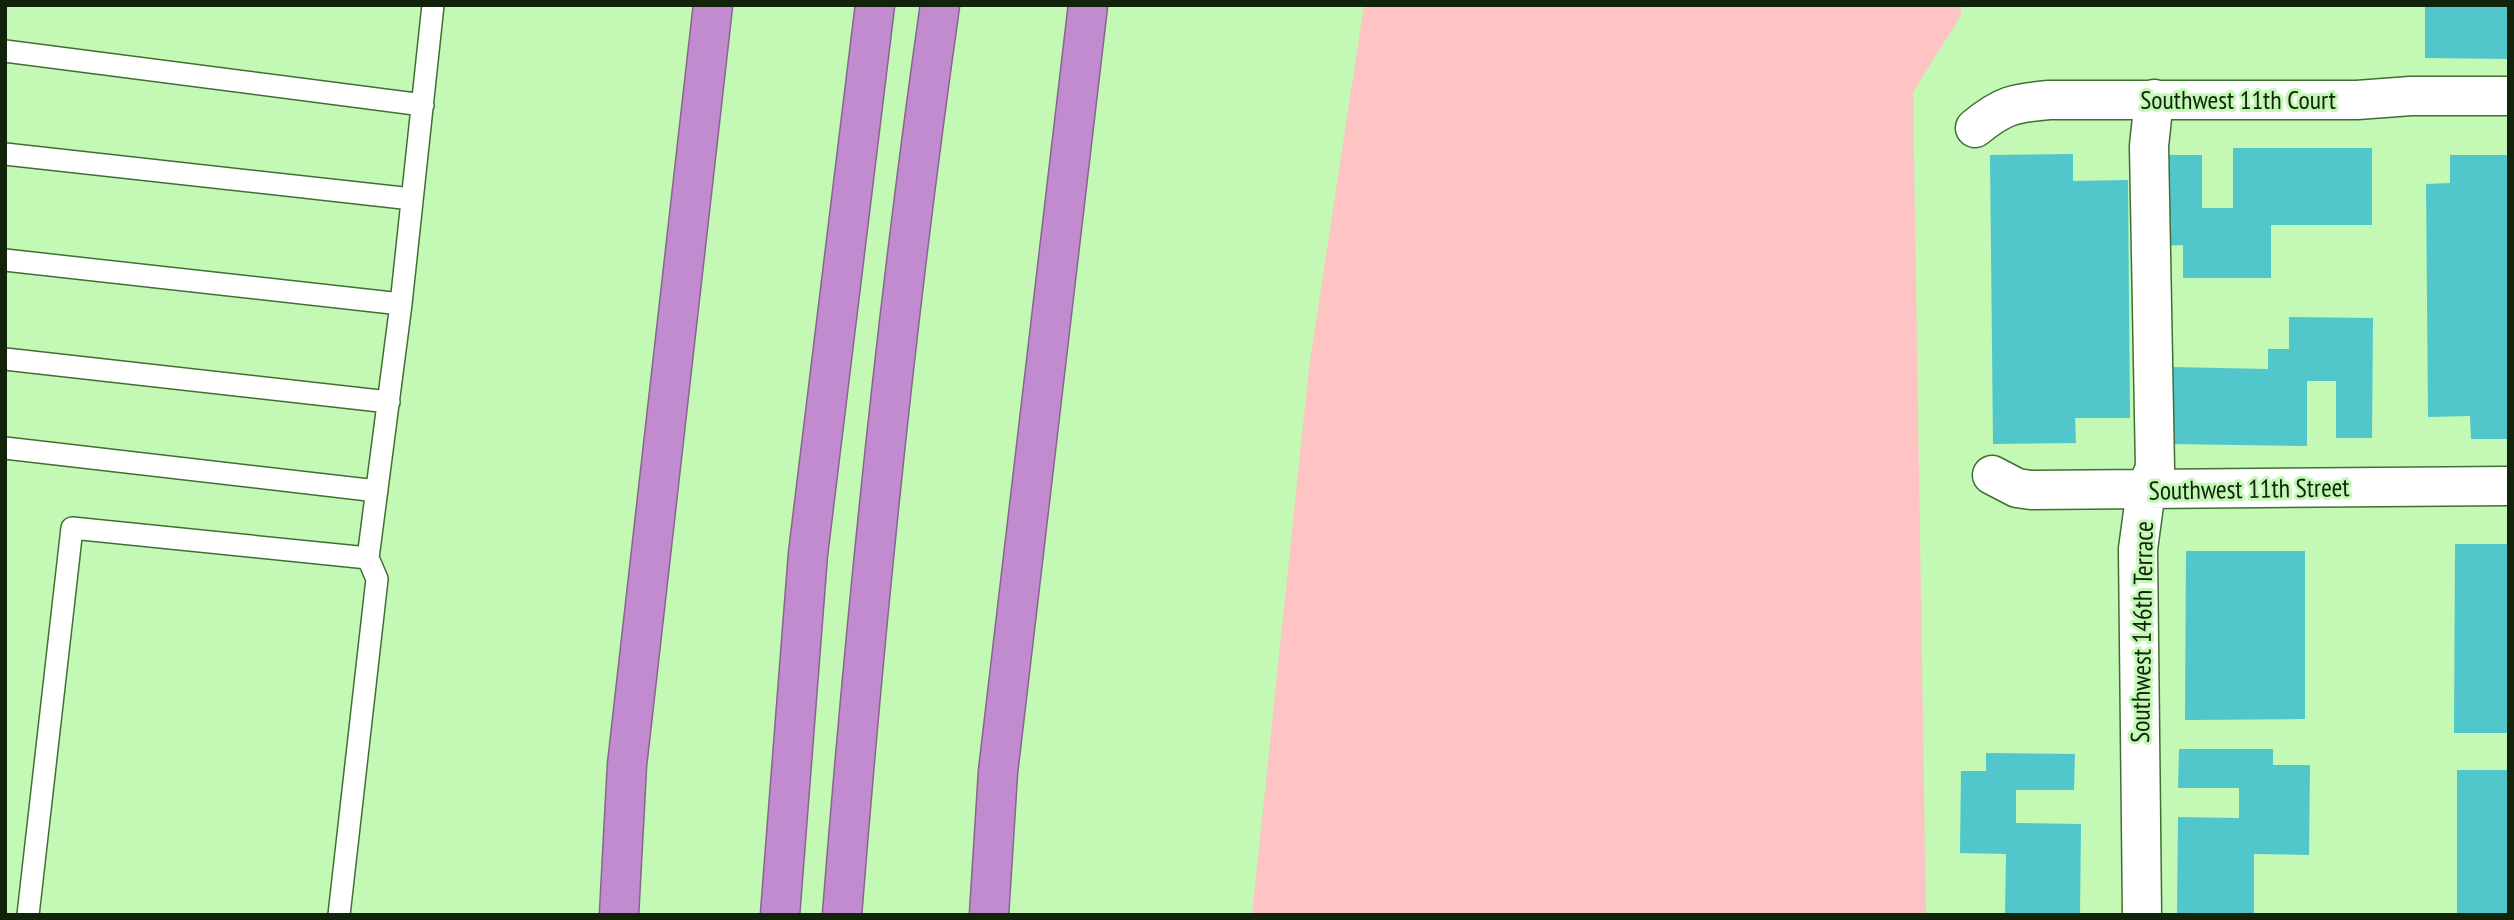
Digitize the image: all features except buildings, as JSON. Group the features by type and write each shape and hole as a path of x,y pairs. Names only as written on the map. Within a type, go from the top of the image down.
{"highway":[{"path":"619,915 628,752 713,5"},
{"path":"780,915 808,554 875,5"},
{"path":"842,915 892,368 940,5"},
{"path":"989,915 998,772 1088,5"}],"street":[{"name":"Southwest 11th Court","path":"1975,128 1997,110 2023,102 2049,100 2357,100 2411,96 2509,96"},
{"name":"Southwest 146th Terrace","path":"2142,915 2138,548 2146,490 2155,468 2149,146 2154,99"},
{"name":"Southwest 11th Street","path":"1992,475 2017,488 2031,490 2509,486"}],"lane":[{"path":"339,915 377,579 368,558 401,304 433,5"},
{"path":"5,51 423,104"},
{"path":"5,154 412,199"},
{"path":"5,260 401,304"},
{"path":"5,359 388,402"},
{"path":"5,448 377,491"},
{"path":"28,915 72,528 368,558"}],"shaded area":[{"path":"1364,5 1962,5 1960,17 1913,92 1926,915 1252,915 1309,368"}]}
